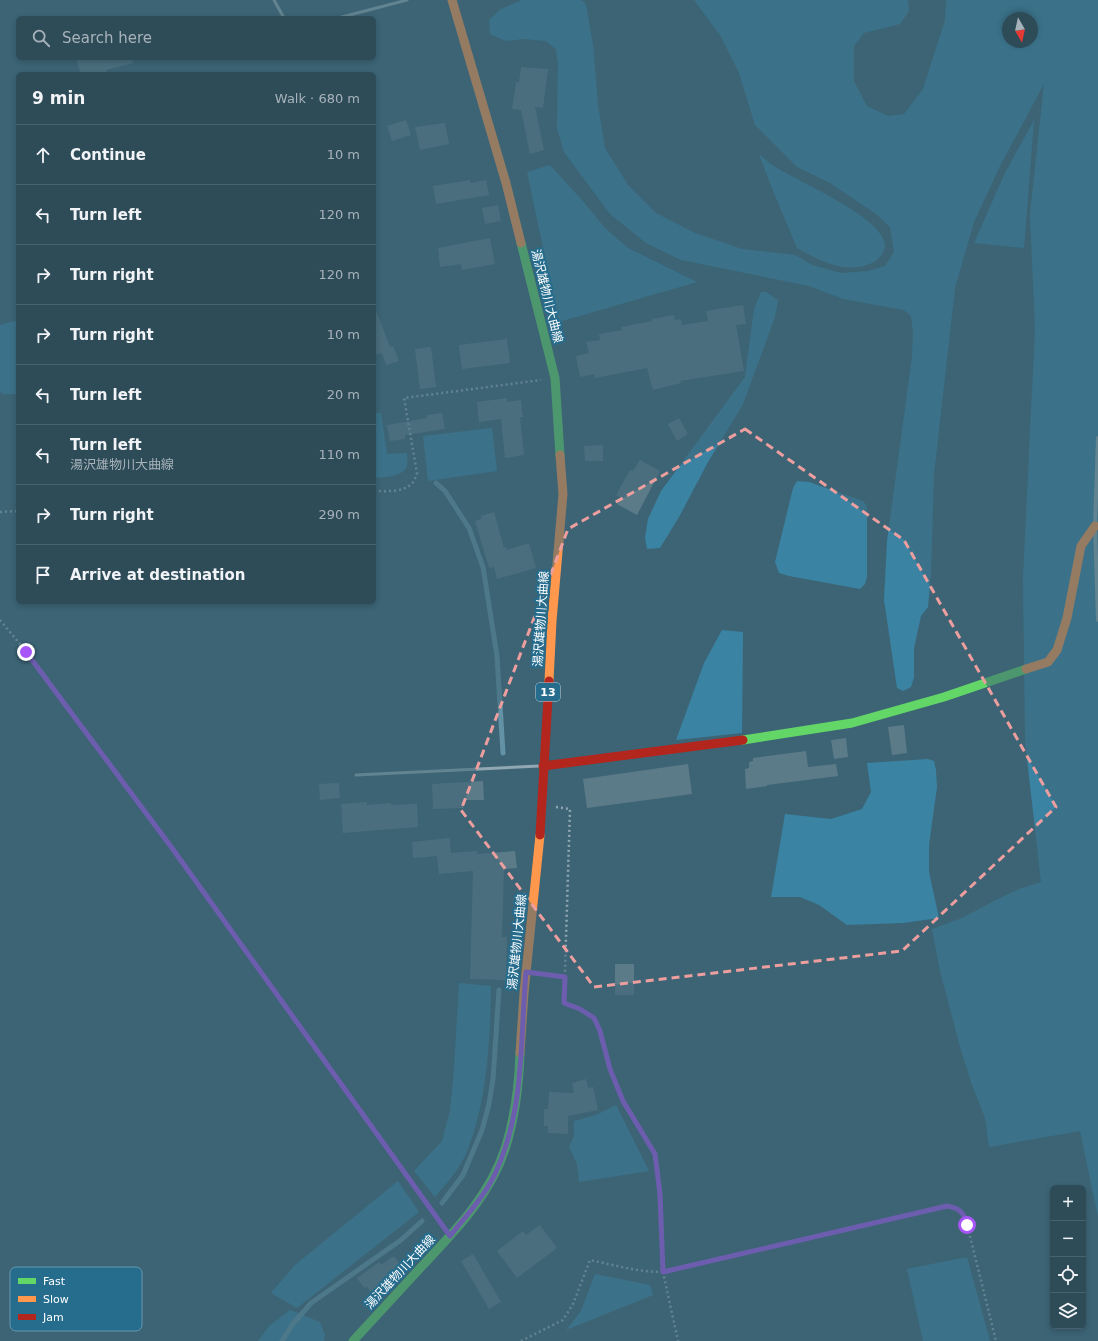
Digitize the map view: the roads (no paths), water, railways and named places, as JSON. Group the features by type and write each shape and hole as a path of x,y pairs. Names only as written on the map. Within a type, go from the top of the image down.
{"main road":[{"name":"湯沢雄物川大曲線","path":"353,1341 450,1236 478,1202 494,1175 505,1149 515,1110 519,1078 526,972 540,840 552,621 563,494 555,378 506,183 452,0"},
{"path":"543,766 725,743 852,724 944,697 1048,662 1057,650 1066,618 1081,546 1095,526"}],"street":[{"path":"1098,438 1095,526 1098,620"}],"lane":[{"path":"274,0 283,16"},
{"path":"346,16 407,0"},
{"path":"356,775 543,766"}],"waterway":[{"path":"436,483 445,491 469,528 483,567 497,656 503,753"},
{"path":"442,1203 463,1175 482,1130 489,1104 493,1079 499,990"},
{"path":"282,1341 292,1325 311,1303 401,1240 422,1221"}]}
